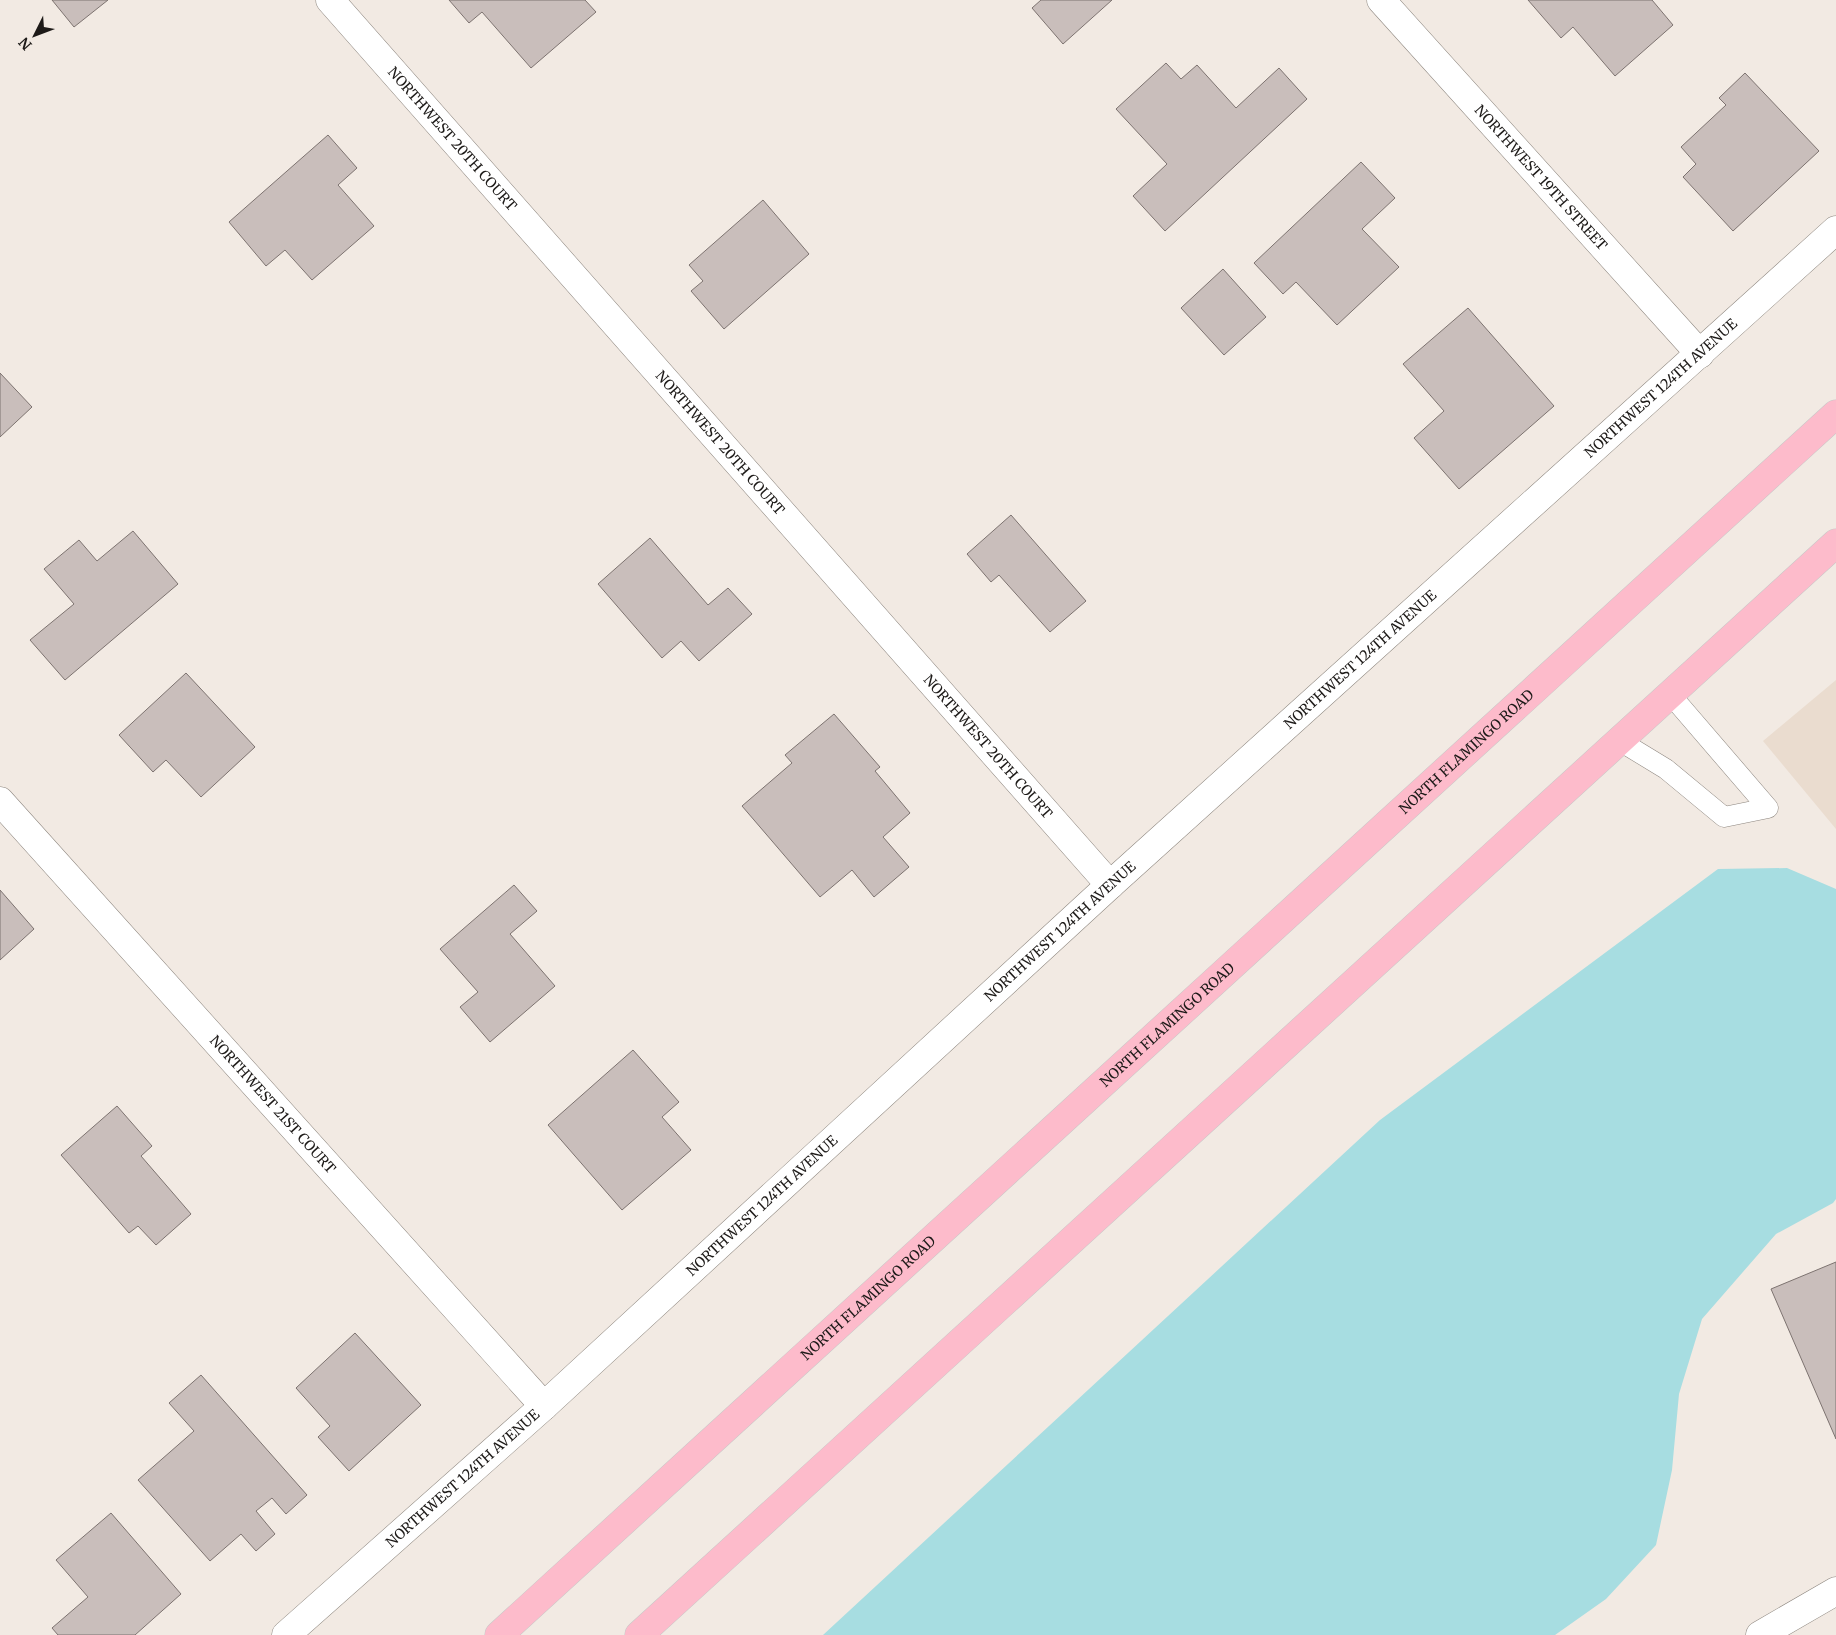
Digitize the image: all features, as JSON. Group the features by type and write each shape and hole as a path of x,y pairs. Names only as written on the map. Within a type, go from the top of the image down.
{"highway":[{"name":"NORTH FLAMINGO ROAD","path":"499,1635 1836,414"},
{"path":"640,1635 1836,544"}],"street":[{"name":"NORTHWEST 20TH COURT","path":"330,0 1110,885"},
{"name":"NORTHWEST 19TH STREET","path":"1381,0 1700,354"},
{"name":"NORTHWEST 124TH AVENUE","path":"286,1635 544,1406 1110,885 1836,230"},
{"name":"NORTHWEST 21ST COURT","path":"0,801 544,1406"},
{"path":"1760,1635 1836,1591"}],"lane":[{"path":"1620,741 1666,769 1724,817 1768,808 1670,694"}],"shaded area":[{"path":"1836,680 1836,829 1763,741"}],"water":[{"path":"1787,868 1836,889 1836,1199 1833,1203 1776,1234 1702,1319 1679,1394 1672,1470 1656,1545 1606,1599 1555,1635 823,1635 1380,1120 1718,869"}],"building":[{"path":"52,0 108,0 74,27"},
{"path":"449,0 585,0 596,12 531,68 482,12 469,23"},
{"path":"1041,0 1112,0 1063,44 1032,8"},
{"path":"1528,0 1652,0 1673,25 1615,76 1573,27 1561,38"},
{"path":"1166,63 1181,79 1197,65 1236,108 1279,68 1307,99 1165,231 1133,196 1167,164 1116,109"},
{"path":"1745,73 1819,151 1733,231 1683,177 1696,164 1681,147 1726,105 1719,98"},
{"path":"328,135 357,168 338,185 374,226 312,280 285,250 266,266 229,222"},
{"path":"1361,162 1395,198 1362,229 1399,267 1337,325 1296,282 1283,294 1254,263"},
{"path":"763,200 809,254 724,329 691,291 703,281 689,265"},
{"path":"1223,269 1266,317 1224,355 1181,308"},
{"path":"1468,308 1554,406 1459,489 1414,438 1444,411 1403,364"},
{"path":"0,373 32,407 0,437"},
{"path":"1011,515 1086,601 1050,632 999,575 991,582 967,554"},
{"path":"133,531 178,584 65,680 30,640 74,604 44,569 79,540 97,561"},
{"path":"650,538 708,605 728,588 752,614 699,661 681,641 662,658 598,584"},
{"path":"186,673 255,747 201,797 166,760 153,772 119,735"},
{"path":"834,714 880,767 875,771 910,813 883,837 909,867 874,897 852,870 820,897 742,806 792,763 785,755"},
{"path":"514,885 537,911 510,934 555,986 490,1042 460,1007 478,992 440,949"},
{"path":"0,890 34,929 0,960"},
{"path":"633,1050 679,1102 662,1117 691,1150 622,1210 548,1125"},
{"path":"117,1106 152,1146 141,1156 191,1214 156,1245 138,1226 129,1233 61,1155"},
{"path":"1836,1262 1836,1439 1771,1289"},
{"path":"355,1333 421,1405 349,1471 318,1437 330,1426 296,1388"},
{"path":"201,1375 307,1495 286,1514 272,1498 256,1511 275,1534 256,1551 241,1534 210,1561 138,1480 194,1431 169,1403"},
{"path":"111,1513 181,1594 135,1635 58,1635 52,1628 88,1597 56,1560"}]}
